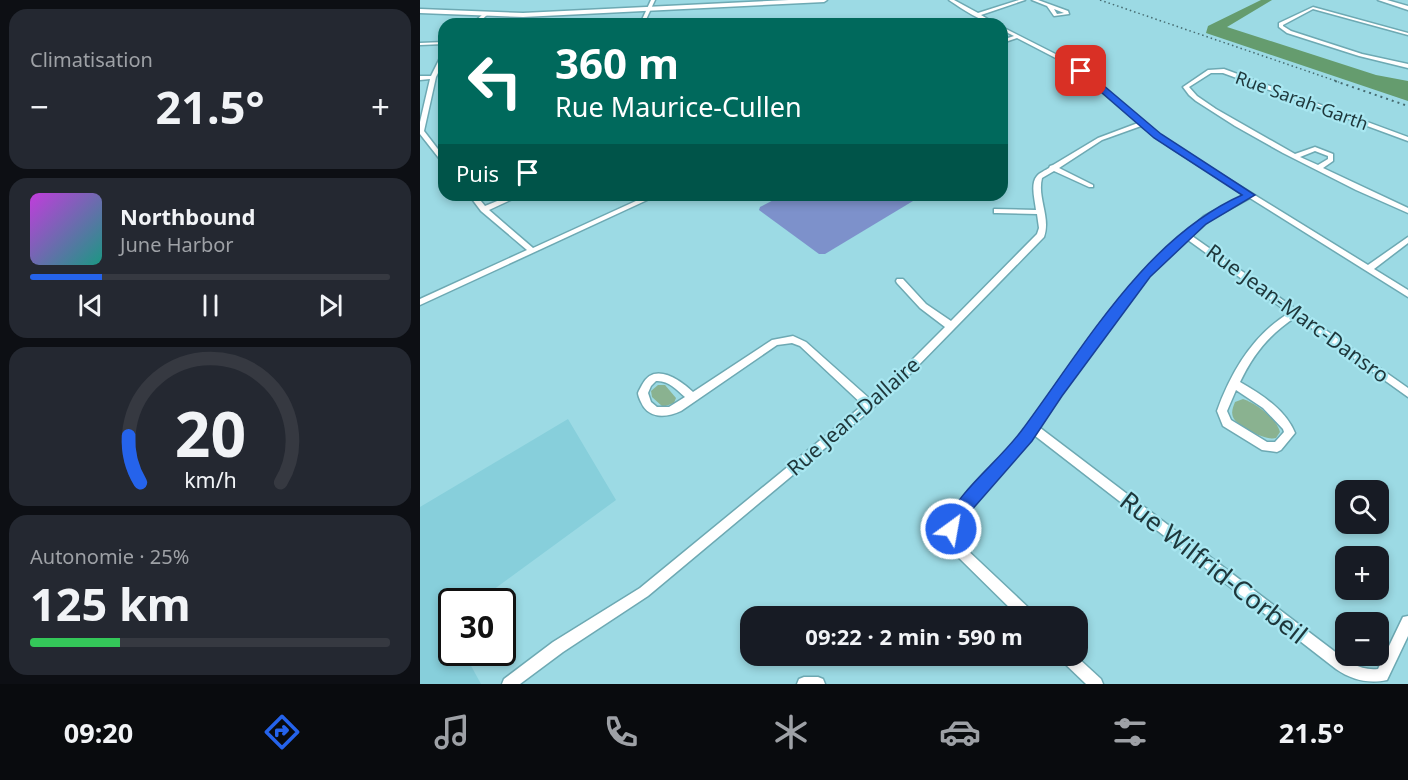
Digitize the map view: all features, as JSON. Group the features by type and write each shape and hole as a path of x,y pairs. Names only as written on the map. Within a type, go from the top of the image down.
{"street":[{"path":"645,18 653,0"},
{"path":"420,11 485,15 824,0"},
{"path":"951,0 982,18"},
{"path":"976,15 1023,0"},
{"path":"1034,0 1049,6"},
{"path":"1381,0 1408,6"},
{"path":"1392,0 1408,6"},
{"path":"1408,34 1313,8 1281,24 1281,27 1289,32 1361,55 1408,66"},
{"path":"481,18 485,15"},
{"path":"1008,31 1078,69 1142,124 1173,147 1408,294"},
{"path":"1008,40 1018,36"},
{"path":"420,44 438,43"},
{"path":"438,67 433,77 421,131 438,153"},
{"name":"Rue Sarah-Garth","path":"1408,139 1224,71 1210,71 1186,87 1188,92 1224,116 1318,168 1408,211"},
{"path":"420,78 433,77"},
{"name":"Rue Jean-Dallaire","path":"509,684 552,651 644,592 870,405 1041,235 1037,182 1042,175 1100,139 1142,124"},
{"name":"Rue Sarah-Garth","path":"1296,156 1315,149 1331,156 1331,160 1318,168"},
{"path":"1052,167 1091,186"},
{"name":"Rue Jean-Marc-Dansro","path":"1017,606 959,550 951,529 957,515 1033,428 1140,280 1186,235 1215,212 1250,195"},
{"path":"477,201 532,251"},
{"path":"484,209 503,201"},
{"path":"420,302 642,201"},
{"path":"997,211 1040,212"},
{"name":"Rue Jean-Marc-Dansro","path":"1186,235 1408,393"},
{"path":"1368,269 1408,239"},
{"path":"900,281 923,306 951,326"},
{"path":"1234,384 1256,397 1287,425 1290,433 1280,446 1274,448 1262,446 1224,420 1223,408 1234,384 1258,341 1279,323 1296,313"},
{"path":"692,398 675,381 665,377 650,382 642,393 646,404 656,412 662,414 673,410 692,398 771,344 790,339 803,344 870,405"},
{"name":"Rue Wilfrid-Corbeil","path":"1033,428 1329,656 1356,673 1371,677 1382,675 1408,622"},
{"path":"1077,666 1096,684"},
{"path":"804,684 818,684"}],"shaded area":[{"path":"772,201 913,201 825,254 819,254 759,210 760,207"},
{"path":"568,419 616,500 496,588 438,588 438,666 471,666 481,684 420,684 420,507"}],"green space":[{"path":"1261,0 1272,0 1227,27 1376,75 1408,81 1408,101 1206,33 1208,26"},
{"path":"658,385 665,385 676,398 674,403 663,407 652,397 651,391"},
{"path":"1243,399 1260,408 1275,422 1280,432 1276,438 1259,435 1236,421 1232,411 1235,402"}],"railway":[{"path":"1100,0 1339,82"},
{"path":"1335,81 1408,106"}],"route":[{"path":"951,529 957,515 1027,436 1145,274 1202,221 1250,195 1192,160 1158,136 1081,71"}]}
